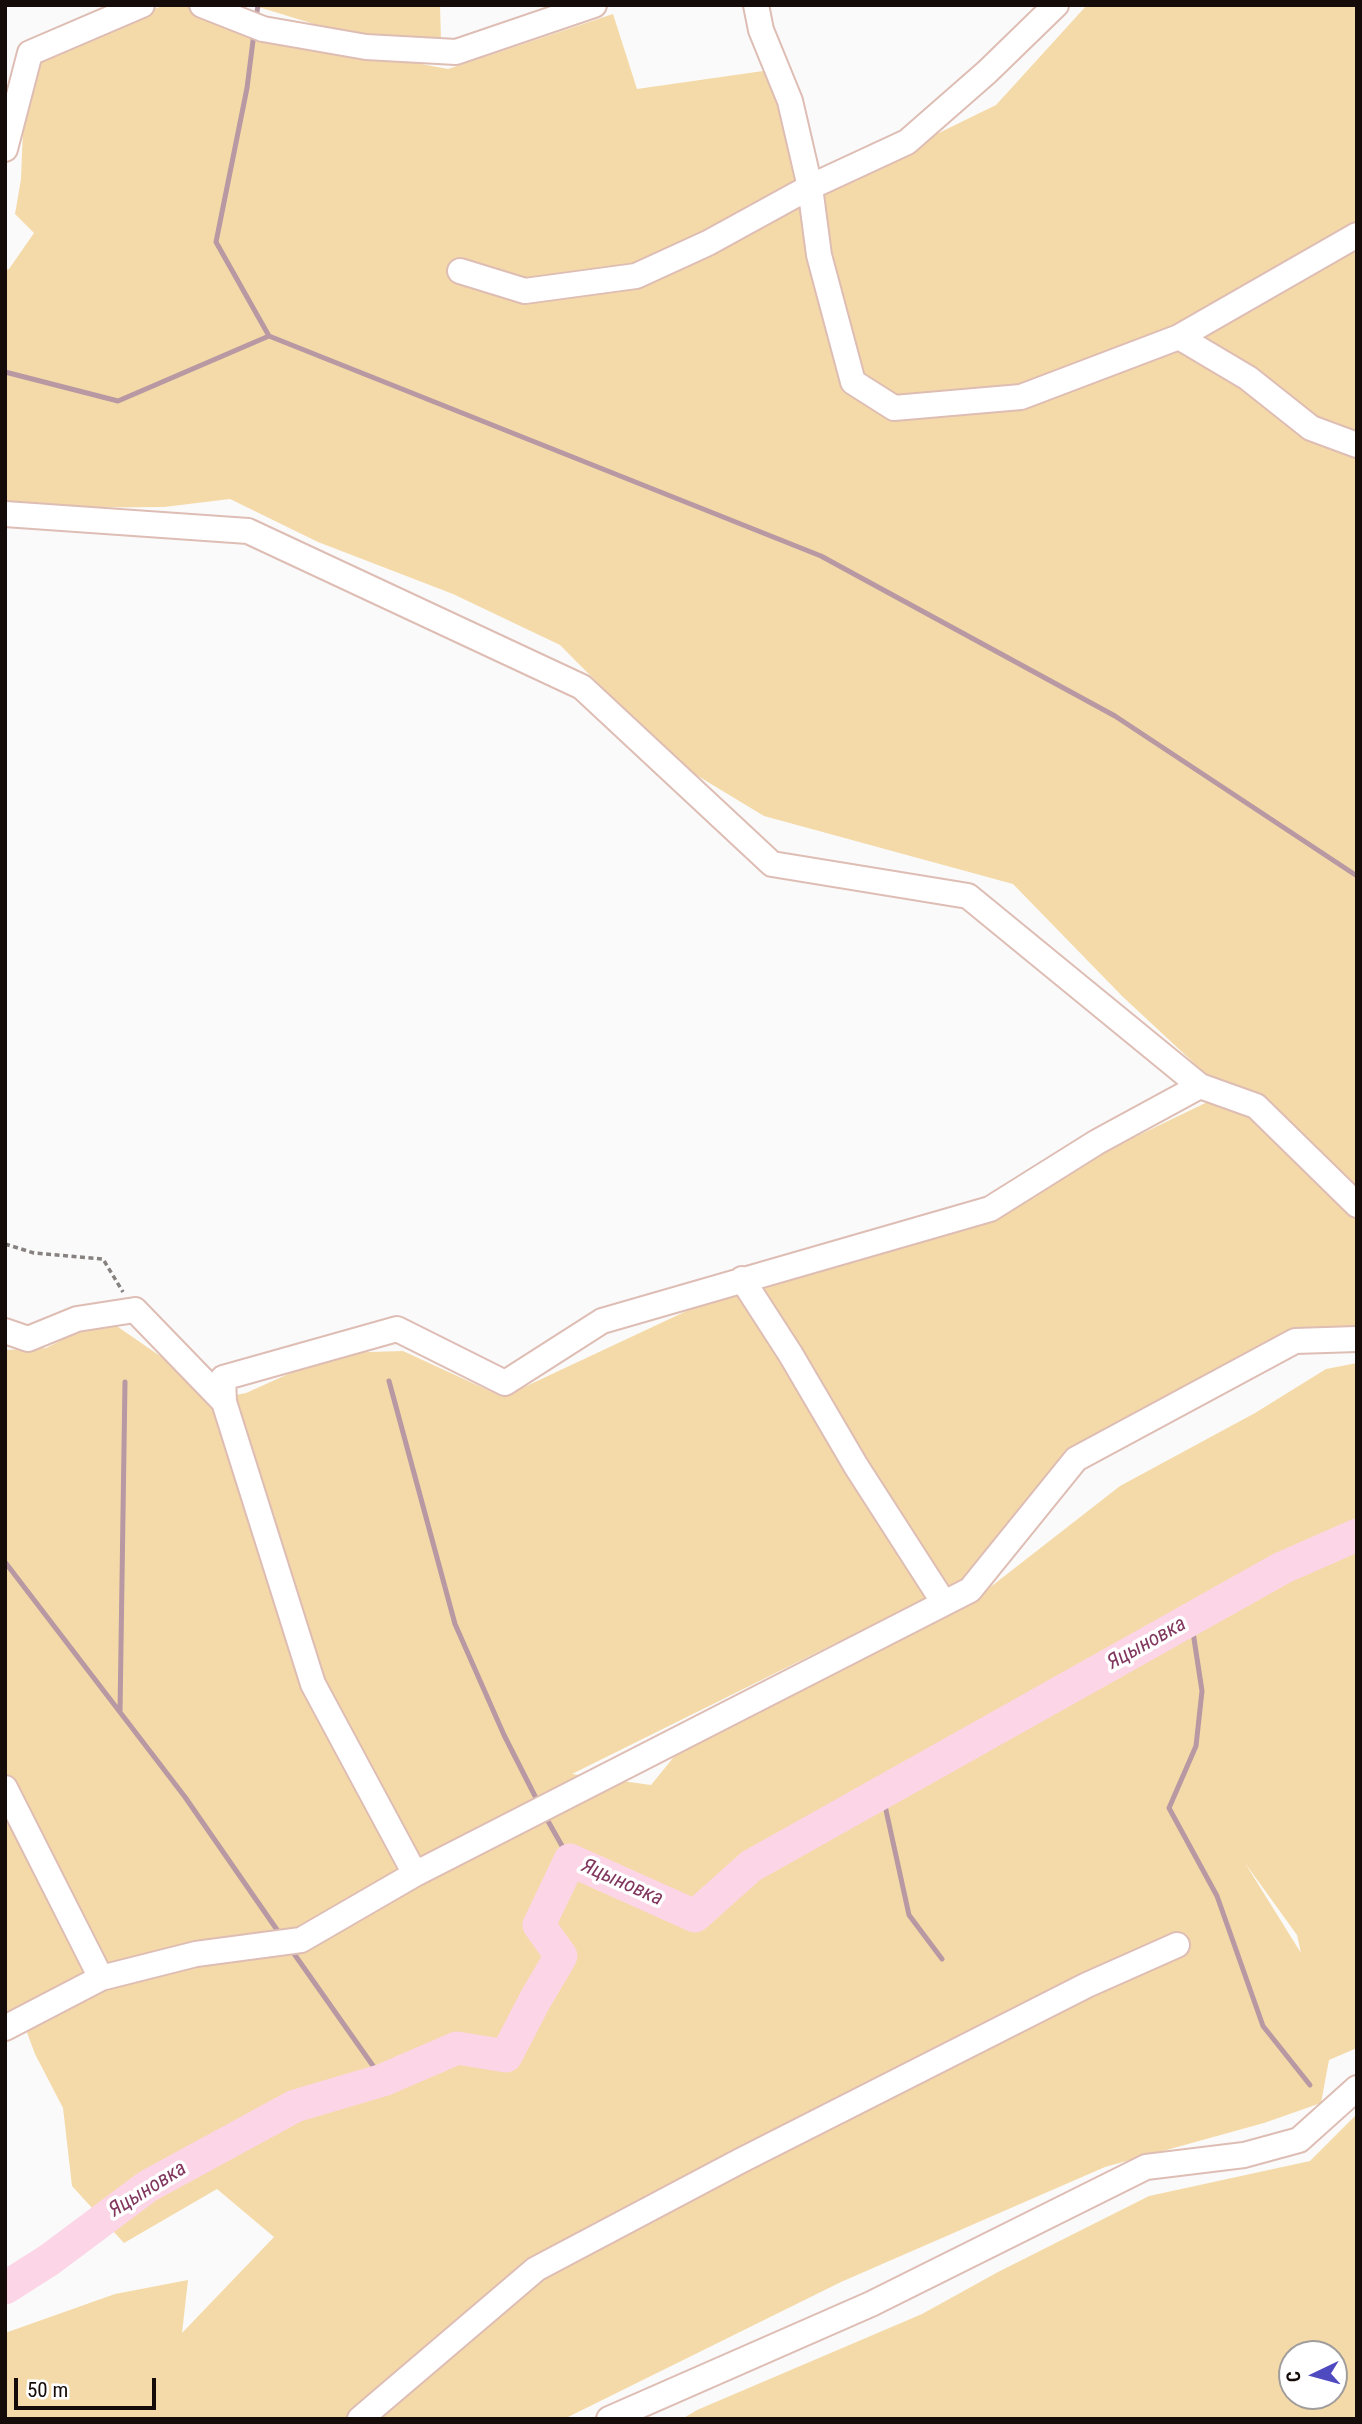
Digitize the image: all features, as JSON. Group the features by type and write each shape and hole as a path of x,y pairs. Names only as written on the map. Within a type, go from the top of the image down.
{"lane":[{"path":"202,5 262,29 366,47 456,52 594,5"},
{"path":"756,5 761,30 790,101 810,187 819,255 853,382 894,408 1021,397 1179,337 1357,235"},
{"path":"460,271 524,291 636,276 708,243 810,187 907,142 987,72 1056,5"},
{"path":"5,149 30,53 142,6"},
{"path":"1179,337 1248,378 1311,428 1357,446"},
{"path":"5,514 248,531 582,687 772,864 968,896 1200,1086 1256,1106 1357,1205"},
{"path":"415,1874 313,1684 224,1402 223,1378 397,1329 505,1383 602,1321 990,1209 1097,1142 1200,1086"},
{"path":"742,1279 791,1355 856,1466 944,1603"},
{"path":"5,1331 28,1339 77,1319 135,1310 224,1402"},
{"path":"5,2028 101,1978 196,1954 299,1940 415,1874 970,1590 1076,1459 1295,1341 1357,1339"},
{"path":"5,1788 101,1978"},
{"path":"360,2419 536,2269 740,2161 1075,1992 1177,1945"},
{"path":"609,2419 871,2304 1146,2167 1244,2155 1299,2140 1357,2088"}],"path":[{"path":"5,1244 34,1253 103,1259 135,1310"}],"shaded area":[{"path":"165,5 242,5 282,38 448,69 613,14 637,89 784,68 818,192 996,105 1087,5 1357,5 1357,1336 1313,1343 1181,1406 1061,1483 967,1578 572,1774 651,1785 686,1742 856,1662 984,1592 1120,1486 1255,1413 1326,1369 1357,1363 1357,2048 1329,2060 1321,2103 1264,2123 1105,2167 841,2282 564,2419 5,2419 5,2333 115,2294 188,2280 182,2333 274,2237 217,2189 124,2243 72,2186 63,2108 35,2054 19,2011 5,2019 5,1350 46,1348 105,1318 221,1398 246,1393 335,1353 403,1351 503,1397 695,1307 794,1275 1081,1163 1226,1093 1122,996 1013,884 764,816 678,764 560,645 453,594 318,542 230,499 164,507 37,508 5,504 5,270 9,269 34,233 15,214 21,179 24,103 38,57 89,32","holes":["1245,1863 1297,1935 1301,1953"]},
{"path":"252,5 440,5 441,40 379,44"},
{"path":"1357,2114 1357,2419 682,2419 697,2410 922,2314 998,2272 1149,2196 1310,2161"}],"waterway":[{"path":"256,19 258,5"},
{"path":"254,33 247,88 216,242 269,336 821,556 1115,716 1357,876"},
{"path":"5,372 118,401 269,336"},
{"path":"389,1381 455,1624 504,1735 538,1802"},
{"path":"120,1712 125,1382"},
{"name":"Яцыновка","path":"5,2288 49,2260 148,2186 295,2106 383,2080 457,2048 506,2056 561,1956 539,1925 570,1860 695,1916 751,1866 1282,1568 1357,1535"},
{"path":"5,1562 185,1797 282,1937"},
{"path":"1191,1619 1202,1691 1196,1746 1169,1808 1217,1896 1263,2026 1310,2085"},
{"path":"882,1792 909,1915 942,1959"},
{"path":"544,1814 570,1860"},
{"path":"290,1948 383,2080"}]}
